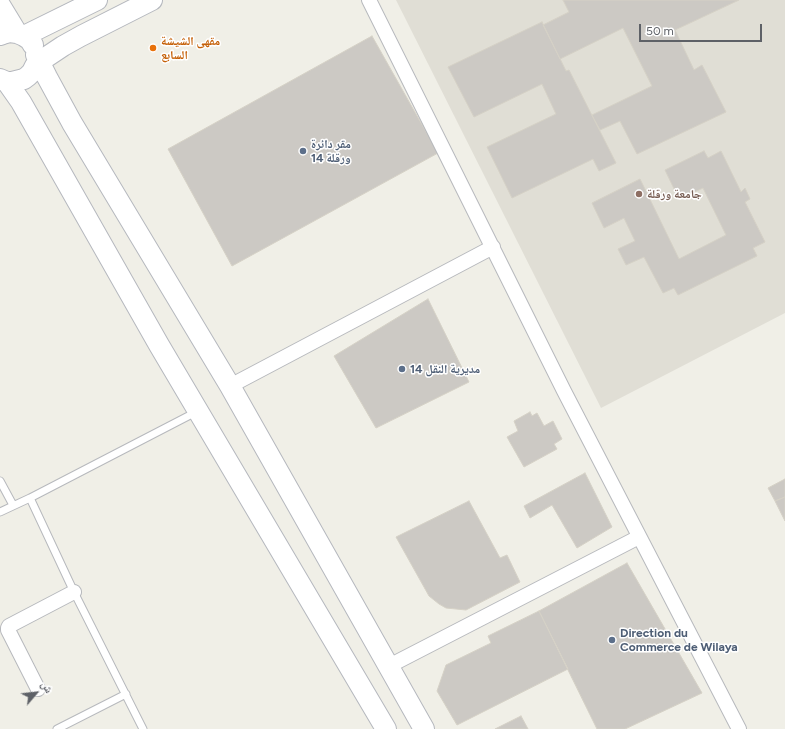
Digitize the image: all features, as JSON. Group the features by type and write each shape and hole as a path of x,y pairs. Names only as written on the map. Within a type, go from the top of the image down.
{"street":[{"path":"14,35 97,0"},
{"path":"2,80 12,82 24,79 32,72 37,61 81,36 152,0"},
{"path":"369,0 564,391 739,729"},
{"path":"0,5 14,35 30,40 34,47 37,61 72,123 230,386 424,729"},
{"path":"2,80 21,102 155,338 386,729"},
{"path":"230,386 493,247"},
{"path":"389,666 640,537"},
{"path":"38,689 8,628 9,626 74,592"}],"lane":[{"path":"0,512 198,411"},
{"path":"0,482 13,505"},
{"path":"30,498 74,592 143,729"},
{"path":"57,729 126,694"}],"shaded area":[{"name":"جامعة ورقلة","path":"396,0 785,0 785,313 601,408"}],"building":[{"path":"563,0 739,0 675,30 694,70 702,65 726,112 637,154 620,121 600,130 592,115 652,86 623,28 560,59 543,25 569,12"},
{"path":"542,22 566,71 569,70 616,163 599,171 593,159 512,198 487,147 556,114 542,84 474,117 448,67"},
{"name":"مقر دائرة ورقلة 14","path":"372,36 438,153 232,266 168,149"},
{"path":"704,151 708,158 721,151 741,192 745,188 750,199 745,202 765,242 753,248 757,256 678,295 674,288 663,293 644,257 626,265 618,249 635,241 624,218 604,228 592,203 640,179 679,259 726,235 703,188 679,199 665,170"},
{"name":"مديرية النقل 14","path":"428,299 469,382 376,428 334,356"},
{"path":"530,412 532,416 537,413 544,426 553,421 562,439 554,444 557,449 524,467 507,437 518,431 514,421"},
{"path":"585,473 612,527 577,548 552,505 530,518 524,506"},
{"path":"785,479 785,497 775,501 768,488"},
{"path":"785,497 785,521 775,501"},
{"path":"469,501 500,558 507,555 520,582 466,610 446,608 429,596 396,537"},
{"name":"Direction du Commerce de Wilaya","path":"627,563 702,693 625,729 597,729 539,611"},
{"path":"539,611 568,669 457,725 437,691 446,665 491,643 488,636"},
{"path":"521,716 528,729 495,729"}],"place":[{"name":"مقهى الشيشة السابع","path":"153,48"},
{"name":"مقر دائرة ورقلة 14","path":"303,151"},
{"name":"جامعة ورقلة","path":"639,194"},
{"name":"مديرية النقل 14","path":"402,369"},
{"name":"Direction du Commerce de Wilaya","path":"612,640"}]}
